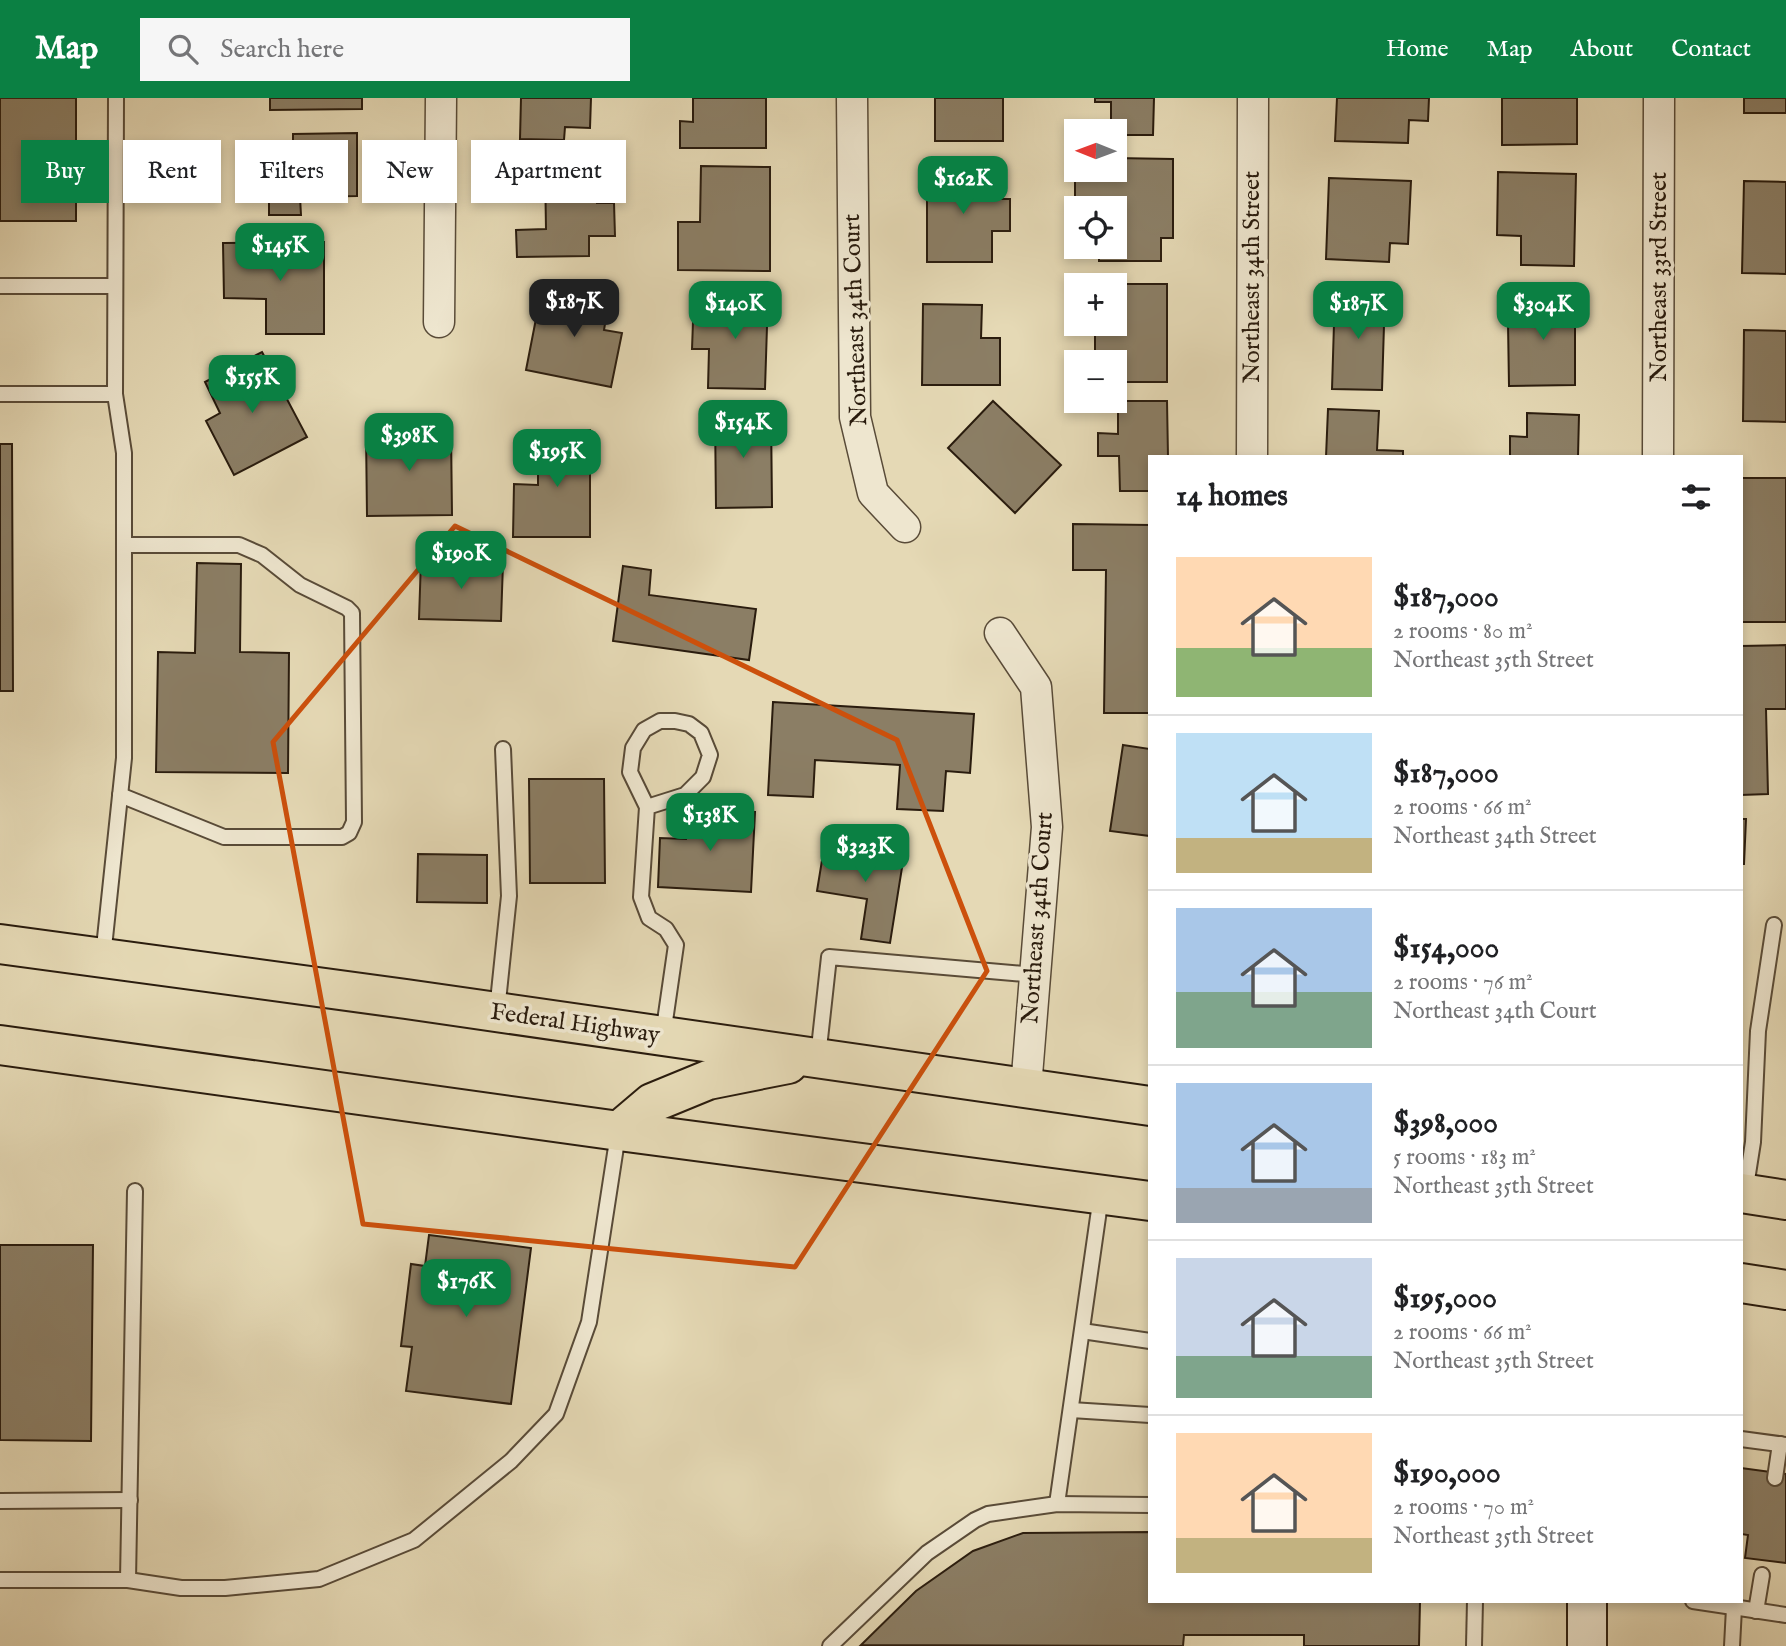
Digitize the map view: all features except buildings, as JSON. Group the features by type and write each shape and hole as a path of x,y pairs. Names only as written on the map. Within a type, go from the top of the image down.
{"main road":[{"name":"Federal Highway","path":"0,944 1148,1106"},
{"path":"0,1045 618,1131 1148,1201"},
{"path":"618,1131 652,1103 708,1080 817,1058"},
{"path":"1743,1194 1786,1200"},
{"path":"1743,1283 1786,1290"}],"street":[{"path":"439,322 441,98"},
{"name":"Northeast 34th Court","path":"852,98 855,417 873,493 905,527"},
{"name":"Northeast 34th Street","path":"1252,455 1253,98"},
{"name":"Northeast 33rd Street","path":"1658,455 1659,98"},
{"name":"Northeast 34th Court","path":"1000,633 1036,687 1047,827 1026,1088"},
{"path":"1587,1603 1587,1646"}],"lane":[{"path":"103,958 124,758 124,453 115,394 116,98"},
{"path":"0,286 115,286"},
{"path":"0,394 115,394"},
{"path":"120,795 224,837 342,837 349,833 354,822 352,613 300,585 253,550 239,545 124,545"},
{"path":"647,807 685,795 703,778 710,755 701,733 689,724 660,722 644,730 633,748 630,772 647,807 642,897 649,918 666,929 676,945 663,1036"},
{"path":"497,1013 509,896 503,749"},
{"path":"1743,1194 1753,1142 1758,1031 1774,925"},
{"path":"817,1058 829,957 1035,975"},
{"path":"0,1580 128,1580 180,1588 225,1588 319,1579 414,1540 511,1461 556,1414 589,1322 618,1131"},
{"path":"128,1580 135,1191"},
{"path":"1057,1504 1102,1195"},
{"path":"1082,1331 1148,1341"},
{"path":"1071,1410 1148,1415"},
{"path":"1743,1439 1783,1445 1774,1478"},
{"path":"0,1501 130,1500"},
{"path":"830,1646 927,1553 988,1514 1057,1504 1148,1505"},
{"path":"1756,1611 1762,1574"},
{"path":"1474,1646 1475,1603"},
{"path":"1705,1603 1786,1615"},
{"path":"1731,1646 1734,1608"}],"highlighted area":[{"path":"455,526 897,740 987,971 795,1267 363,1224 273,742"}]}
